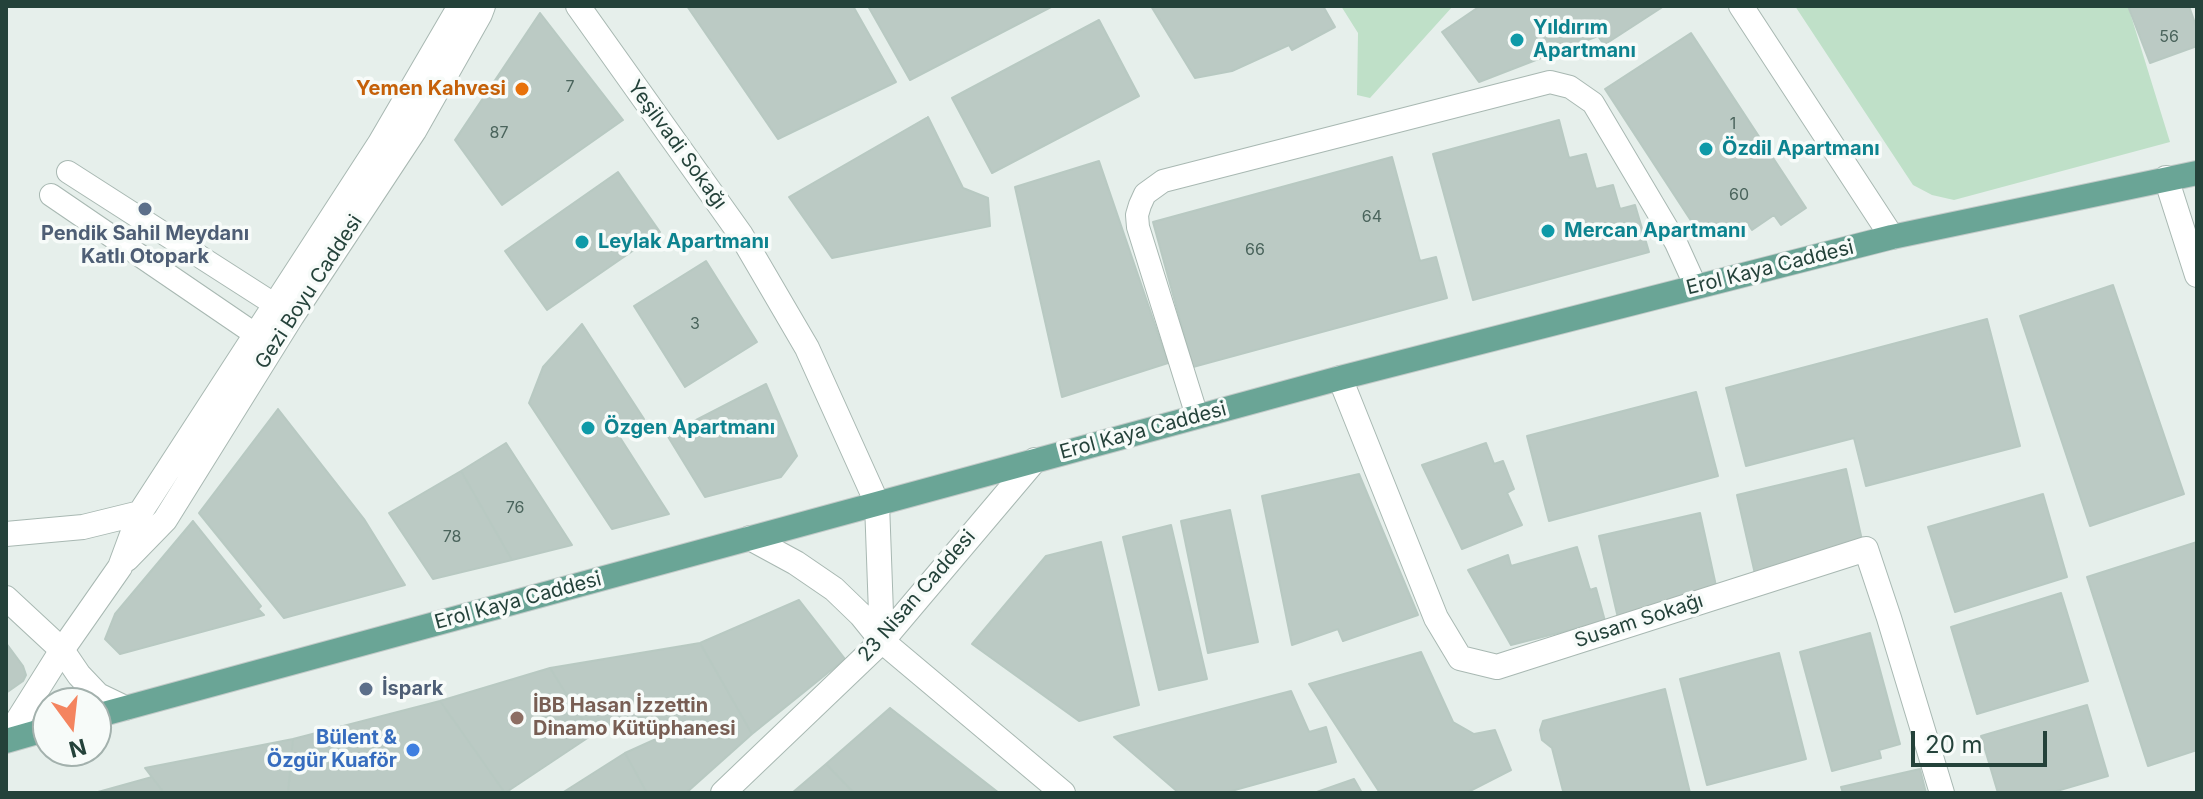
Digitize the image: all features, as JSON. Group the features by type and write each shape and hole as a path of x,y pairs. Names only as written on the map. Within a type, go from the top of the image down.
{"main road":[{"name":"Erol Kaya Caddesi","path":"112,712 1340,378 1892,237 2197,173"},
{"path":"6,740 32,733"}],"street":[{"path":"283,310 460,6"},
{"name":"Gezi Boyu Caddesi","path":"120,567 165,520 283,310 414,131 483,6"},
{"name":"Yeşilvadi Sokağı","path":"578,6 741,235 807,348 877,503"},
{"path":"1741,6 1892,237"},
{"path":"2166,178 2197,275"},
{"path":"6,740 62,650 120,567 140,513 265,341"},
{"name":"Susam Sokağı","path":"1340,378 1436,618 1460,658 1497,667 1866,549 1942,793"},
{"name":"23 Nisan Caddesi","path":"723,793 882,641 1035,460"},
{"path":"877,503 882,641"},
{"path":"6,534 83,527 140,513"},
{"path":"750,538 796,563 834,589 882,641 1063,793"},
{"path":"6,598 62,650 98,695 125,708"}],"lane":[{"path":"1197,416 1138,227 1140,205 1145,194 1163,181 1550,82 1570,87 1593,103 1676,243 1696,287"},
{"path":"68,172 283,310"},
{"path":"51,195 265,341"}],"green space":[{"path":"1341,6 1453,6 1370,98 1357,95 1358,33"},
{"path":"1795,6 2128,6 2170,142 1954,200 1932,195 1913,185"}],"building":[{"path":"687,6 853,6 896,82 778,139"},
{"path":"868,6 1053,6 910,80"},
{"path":"1151,6 1323,6 1335,27 1292,50 1289,45 1232,71 1195,78"},
{"name":"Yıldırım Apartmanı","path":"1480,6 1664,6 1604,45 1598,36 1479,82 1442,32"},
{"path":"2128,6 2189,6 2197,29 2197,46 2150,63"},
{"path":"540,13 623,120 502,205 455,140"},
{"path":"1099,20 1139,96 992,173 952,98"},
{"name":"Özdil Apartmanı","path":"1691,33 1806,208 1781,225 1774,215 1752,230 1746,221 1727,234 1720,224 1701,236 1605,89"},
{"path":"928,117 963,188 988,198 990,226 832,258 789,197"},
{"name":"Mercan Apartmanı","path":"1559,120 1569,158 1586,154 1596,189 1613,185 1620,209 1635,205 1649,252 1473,300 1433,154"},
{"path":"1392,157 1420,261 1436,257 1447,298 1193,367 1153,222"},
{"path":"1099,161 1168,363 1062,397 1015,187"},
{"name":"Leylak Apartmanı","path":"618,172 660,232 547,310 505,251"},
{"path":"706,261 757,342 685,387 634,306"},
{"path":"2113,285 2184,494 2090,526 2020,316"},
{"path":"1987,319 2020,446 1866,486 1854,438 1746,466 1726,388"},
{"name":"Özgen Apartmanı","path":"582,324 644,419 619,436 669,514 612,529 529,403 543,367"},
{"path":"766,384 797,456 781,477 705,497 667,435"},
{"path":"1696,392 1718,476 1549,521 1527,436"},
{"path":"278,409 364,519 405,585 284,618 199,513"},
{"path":"506,443 572,545 512,560 461,471"},
{"path":"1486,443 1494,464 1503,461 1514,489 1507,493 1522,525 1462,549 1422,465"},
{"path":"1846,469 1864,549 1755,574 1737,495"},
{"path":"461,471 512,560 433,579 389,513"},
{"path":"1359,474 1418,615 1343,641 1338,629 1292,645 1262,496"},
{"path":"2043,494 2067,577 1955,612 1928,527"},
{"path":"1230,510 1258,642 1208,653 1181,521"},
{"path":"1700,513 1718,595 1618,618 1599,536"},
{"path":"193,521 261,606 258,609 264,615 120,654 105,639 115,614"},
{"path":"1171,525 1207,679 1159,690 1123,537"},
{"path":"1101,542 1139,705 1079,721 972,644 1046,556"},
{"path":"2197,542 2197,750 2148,766 2087,577"},
{"path":"1577,547 1590,590 1596,588 1605,621 1511,645 1468,570 1508,555 1511,566"},
{"path":"2061,593 2088,681 1977,714 1951,627"},
{"path":"799,600 845,659 752,734 700,643"},
{"path":"1870,633 1900,744 1879,750 1881,758 1832,771 1800,652"},
{"path":"6,643 26,675 23,681 6,693"},
{"path":"700,643 752,734 686,793 647,793 625,753 667,734 662,721 592,735 550,668"},
{"path":"1421,652 1453,722 1474,734 1495,730 1511,770 1466,793 1380,793 1309,684"},
{"path":"1779,653 1806,759 1707,785 1680,679"},
{"name":"İBB Hasan İzzettin Dinamo Kütüphanesi","path":"550,668 592,735 505,793 440,701"},
{"path":"1665,689 1690,793 1563,791 1552,748 1542,740 1540,730 1543,721"},
{"path":"1291,691 1309,732 1326,727 1336,762 1224,793 1179,793 1114,737"},
{"path":"440,701 505,793 288,793 293,739"},
{"path":"2087,705 2108,776 2050,793 1998,793 1981,736"},
{"path":"890,708 999,793 854,793 826,764"},
{"path":"293,739 288,793 164,793 145,768"},
{"path":"625,753 647,793 562,793"},
{"path":"826,764 854,793 792,793"},
{"path":"1920,769 1926,793 1843,793 1841,787"},
{"path":"152,777 164,793 97,793 98,792"},
{"path":"1354,779 1362,793 1314,793"}],"place":[{"name":"Yıldırım Apartmanı","path":"1517,40"},
{"name":"Yemen Kahvesi","path":"522,89"},
{"name":"Özdil Apartmanı","path":"1706,149"},
{"name":"Pendik Sahil Meydanı Katlı Otopark","path":"145,209"},
{"name":"Mercan Apartmanı","path":"1548,231"},
{"name":"Leylak Apartmanı","path":"582,242"},
{"name":"Özgen Apartmanı","path":"588,428"},
{"name":"İspark","path":"366,689"},
{"name":"İBB Hasan İzzettin Dinamo Kütüphanesi","path":"517,718"},
{"name":"Bülent & Özgür Kuaför","path":"413,750"}]}
